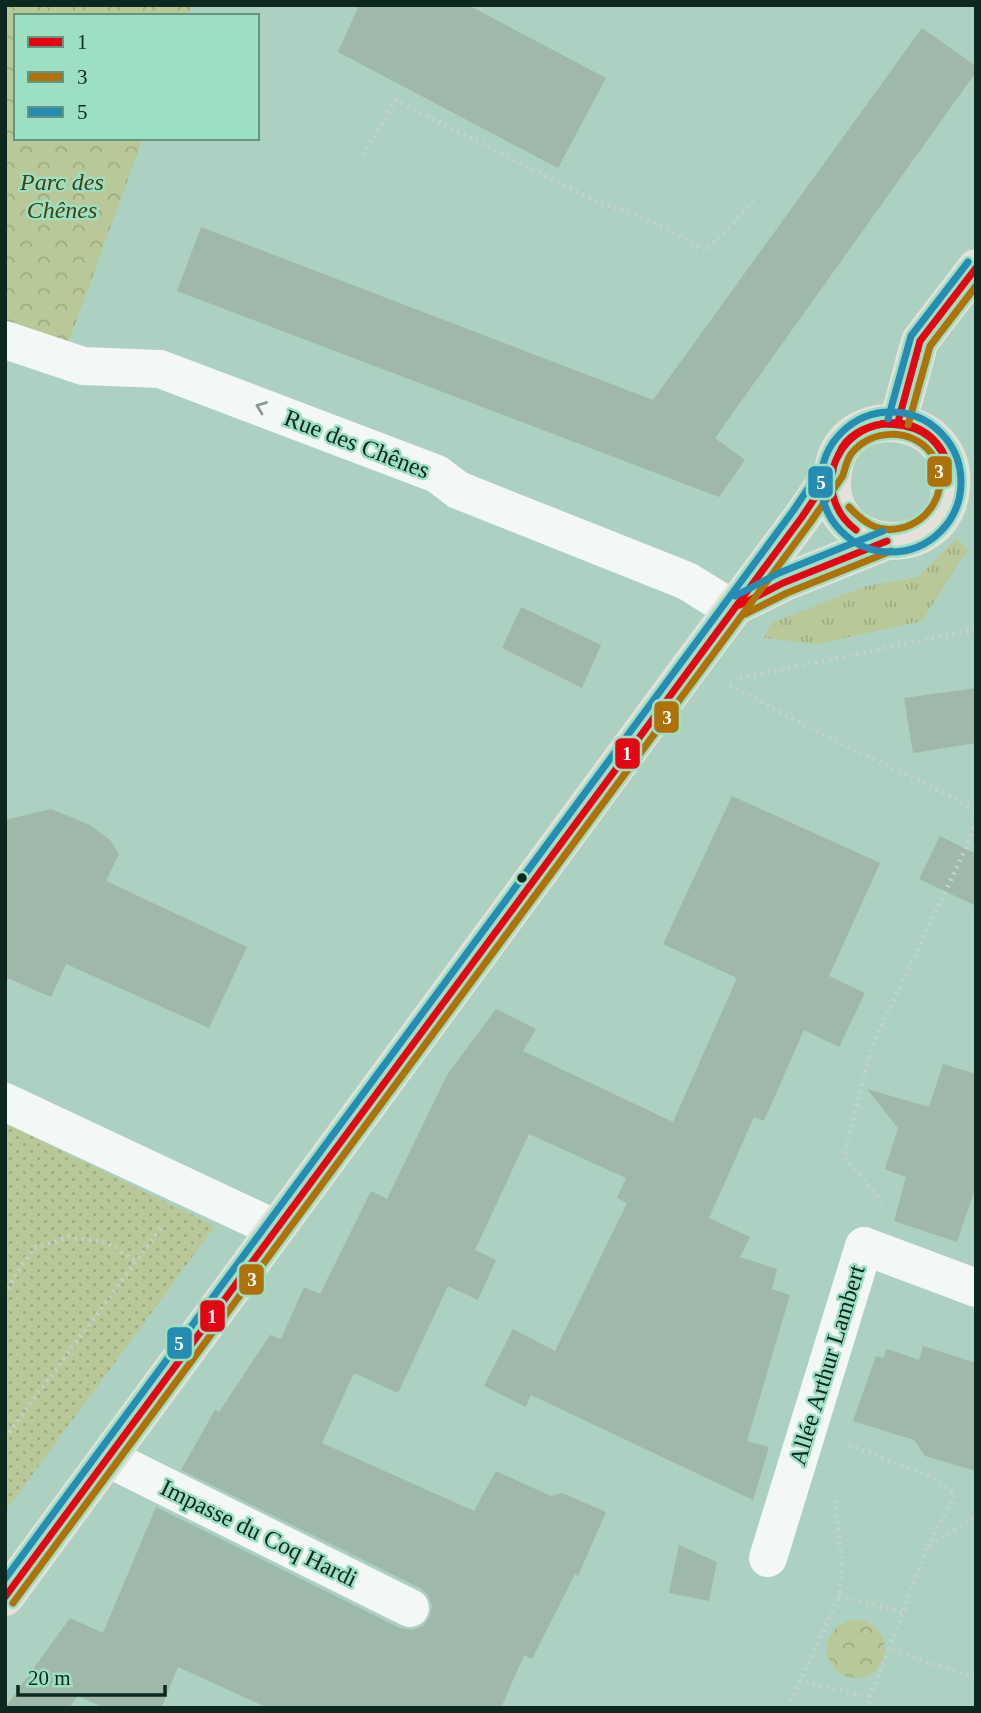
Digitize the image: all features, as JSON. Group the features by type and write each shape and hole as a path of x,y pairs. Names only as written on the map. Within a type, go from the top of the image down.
{"main road":[{"path":"898,422 920,341 976,268"},
{"path":"898,422 916,427 931,437 943,451 950,469 951,487 961,510 936,523 920,536 901,542 880,541 861,534 845,521 835,503 831,483 834,463 844,444 859,431 878,423 898,422"},
{"path":"5,1597 732,608 802,517 833,471"},
{"path":"732,608 783,583 887,541"}],"street":[{"name":"Rue des Chênes","path":"5,340 83,366 160,369 437,474 458,491 687,581 732,608"},
{"path":"5,1102 276,1229"},
{"name":"Allée Arthur Lambert","path":"768,1558 864,1246 976,1288"},
{"name":"Impasse du Coq Hardi","path":"108,1458 410,1608"}],"path":[{"path":"363,155 396,100 584,196 664,227 706,251 757,198"},
{"path":"976,629 723,681 818,733 976,810"},
{"path":"864,1246 881,1201 844,1156 872,1046 966,848 976,821"},
{"path":"5,1438 164,1223"},
{"path":"5,1295 34,1248 69,1237 105,1242 136,1261"},
{"path":"840,1441 932,1477 955,1494 928,1548 868,1708"},
{"path":"788,1708 839,1596 842,1564 835,1498"},
{"path":"928,1548 976,1516"},
{"path":"839,1596 902,1612"},
{"path":"889,1649 976,1678"},
{"path":"799,1681 870,1697"}],"green space":[{"name":"Parc des Chênes","path":"5,5 192,5 189,14 14,14 14,140 142,140 67,347 5,327"},
{"path":"957,538 969,551 922,621 817,644 764,638 771,623 866,586 918,577"},
{"path":"5,1123 215,1226 5,1512"},
{"path":"850,1620 862,1620 877,1628 885,1643 885,1655 877,1670 862,1678 850,1678 835,1670 827,1655 827,1643 835,1628"}],"building":[{"path":"359,5 468,5 606,78 558,168 338,52"},
{"path":"922,28 976,66 976,72 715,438 745,460 719,497 177,291 201,227 653,400"},
{"path":"521,607 601,645 582,688 502,648"},
{"path":"976,688 976,743 913,753 904,698"},
{"path":"732,796 880,863 829,976 865,993 839,1047 804,1030 764,1121 754,1117 709,1218 750,1237 740,1257 777,1269 772,1289 790,1295 747,1441 769,1447 753,1500 531,1395 526,1407 484,1386 513,1329 555,1351 627,1203 617,1198 626,1178 529,1134 475,1250 496,1260 478,1300 448,1286 398,1393 354,1373 322,1443 474,1511 496,1471 551,1496 562,1493 606,1512 578,1576 575,1574 532,1659 524,1655 501,1708 268,1708 178,1667 161,1708 105,1708 78,1696 69,1708 5,1708 70,1618 103,1633 156,1507 400,1628 412,1630 423,1626 429,1618 432,1606 428,1595 420,1588 181,1470 215,1410 219,1412 270,1335 281,1339 304,1287 320,1294 371,1191 387,1199 447,1075 496,1009 536,1029 523,1051 673,1122 737,978 663,944"},
{"path":"51,809 88,824 110,840 119,854 106,881 247,947 209,1028 66,964 51,997 5,977 5,820"},
{"path":"940,836 976,854 976,906 919,879"},
{"path":"943,1064 976,1074 976,1186 957,1242 894,1221 906,1177 885,1169 898,1128 867,1089 929,1107"},
{"path":"923,1346 976,1363 976,1471 925,1456 914,1440 853,1421 876,1356 883,1358 887,1349 919,1360"},
{"path":"679,1545 717,1562 709,1601 669,1593"}],"transit line":[{"name":"5","path":"888,419 911,336 968,262"},
{"name":"1","path":"898,422 920,341 976,268"},
{"name":"3","path":"908,425 930,346 976,286"},
{"name":"5","path":"891,412 918,417 941,432 956,455 961,482 956,509 941,532 918,547 891,552 864,547 841,532 826,509 821,482 826,455 841,432 864,417 891,412"},
{"name":"1","path":"882,424 903,423 922,430 937,443 947,462"},
{"name":"1","path":"839,454 846,442 856,433 882,424"},
{"name":"1","path":"839,454 857,434 882,424"},
{"name":"1","path":"882,424 913,428 921,432 936,443 947,462"},
{"name":"3","path":"843,475 850,456 859,446 879,436 891,434 902,435 923,445 937,463 940,474 940,485 932,506 925,515 905,527 881,529 861,518 849,507"},
{"name":"1","path":"839,454 832,474 833,495 841,514 856,530"},
{"name":"5","path":"5,1579 793,511 824,465"},
{"name":"1","path":"5,1597 802,517 833,471"},
{"name":"3","path":"13,1603 842,477"},
{"name":"5","path":"735,596 779,573 883,531"},
{"name":"1","path":"740,605 783,583 887,541"},
{"name":"3","path":"745,614 787,593 891,551"}]}
